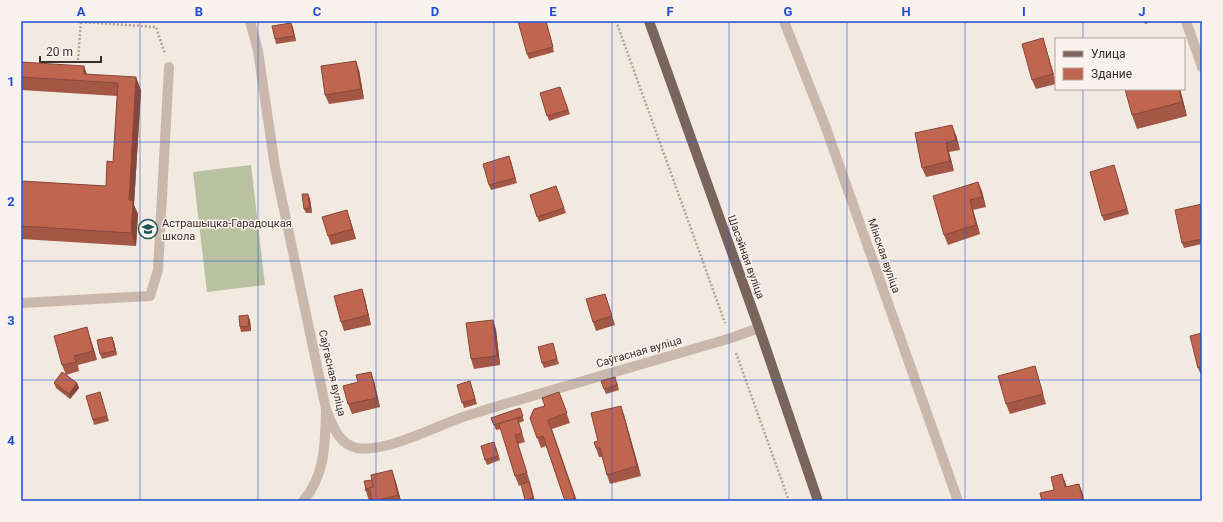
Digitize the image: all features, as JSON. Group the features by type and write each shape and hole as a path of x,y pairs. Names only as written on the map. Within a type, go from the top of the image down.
{"main road":[{"name":"Шасэйная вуліца","path":"649,21 759,328 818,501"}],"street":[{"name":"Саўгасная вуліца","path":"250,21 258,51 275,167 326,409 334,429 345,442 356,448 379,446 419,434 467,415 731,338 759,328"},
{"name":"Мінская вуліца","path":"784,21 826,128 958,501"},
{"path":"1186,21 1202,67"},
{"path":"21,303 150,296 158,270 169,67"},
{"path":"303,501 310,493 319,475 324,456 326,409"}],"path":[{"path":"78,60 81,21 156,27 169,67"},
{"path":"616,21 789,501"}],"green space":[{"path":"251,165 265,285 207,292 193,172"}],"building":[{"path":"518,21 546,21 553,47 527,54"},
{"path":"291,23 294,36 275,39 272,26"},
{"path":"1043,38 1053,74 1032,80 1022,44"},
{"path":"356,61 361,89 325,95 321,66"},
{"path":"21,62 84,66 84,74 136,77 129,200 133,201 131,233 21,226 21,181 106,186 107,161 113,162 118,83 21,77"},
{"path":"560,87 568,110 547,116 540,93"},
{"path":"1125,90 1179,90 1182,102 1132,115"},
{"path":"952,125 956,140 946,143 950,161 922,168 915,133"},
{"path":"509,156 515,178 489,185 483,164"},
{"path":"1114,165 1127,209 1102,216 1090,172"},
{"path":"978,182 982,197 970,200 976,225 944,235 933,196"},
{"path":"556,186 564,208 537,217 530,195"},
{"path":"302,194 308,194 310,208 304,209"},
{"path":"1202,204 1202,239 1182,243 1175,210"},
{"path":"347,210 352,229 328,236 322,217"},
{"path":"362,289 368,315 341,322 334,296"},
{"path":"605,294 612,316 593,322 586,299"},
{"path":"248,315 249,326 240,327 239,316"},
{"path":"493,320 497,356 471,359 466,323"},
{"path":"87,327 93,351 74,356 76,362 62,365 54,336"},
{"path":"1202,333 1202,367 1198,368 1190,336"},
{"path":"112,337 115,351 100,354 97,340"},
{"path":"553,343 557,359 542,363 538,347"},
{"path":"1035,366 1043,394 1006,404 998,376"},
{"path":"62,372 77,383 69,394 54,383"},
{"path":"371,372 377,398 348,404 343,386 358,382 356,375"},
{"path":"615,377 617,385 604,389 601,381"},
{"path":"470,381 475,399 462,403 457,385"},
{"path":"100,392 107,416 93,420 86,396"},
{"path":"559,392 567,413 548,420 575,498 568,501 565,501 543,436 537,438 530,418 534,409 545,406 542,398"},
{"path":"621,406 637,466 607,475 600,448 596,448 594,442 598,441 591,413"},
{"path":"520,408 523,416 494,425 491,418"},
{"path":"517,418 522,433 515,435 527,473 515,476 499,424"},
{"path":"494,442 498,456 485,460 481,446"},
{"path":"392,470 398,495 372,501 370,490 366,491 365,489 373,487 371,475"},
{"path":"1062,474 1065,487 1079,484 1083,501 1042,501 1040,493 1054,490 1051,477"},
{"path":"372,480 373,487 366,489 364,481"},
{"path":"529,482 533,498 525,500 521,484"}],"place":[{"name":"Астрашыцка-Гарадоцкая школа","path":"148,229"}]}
